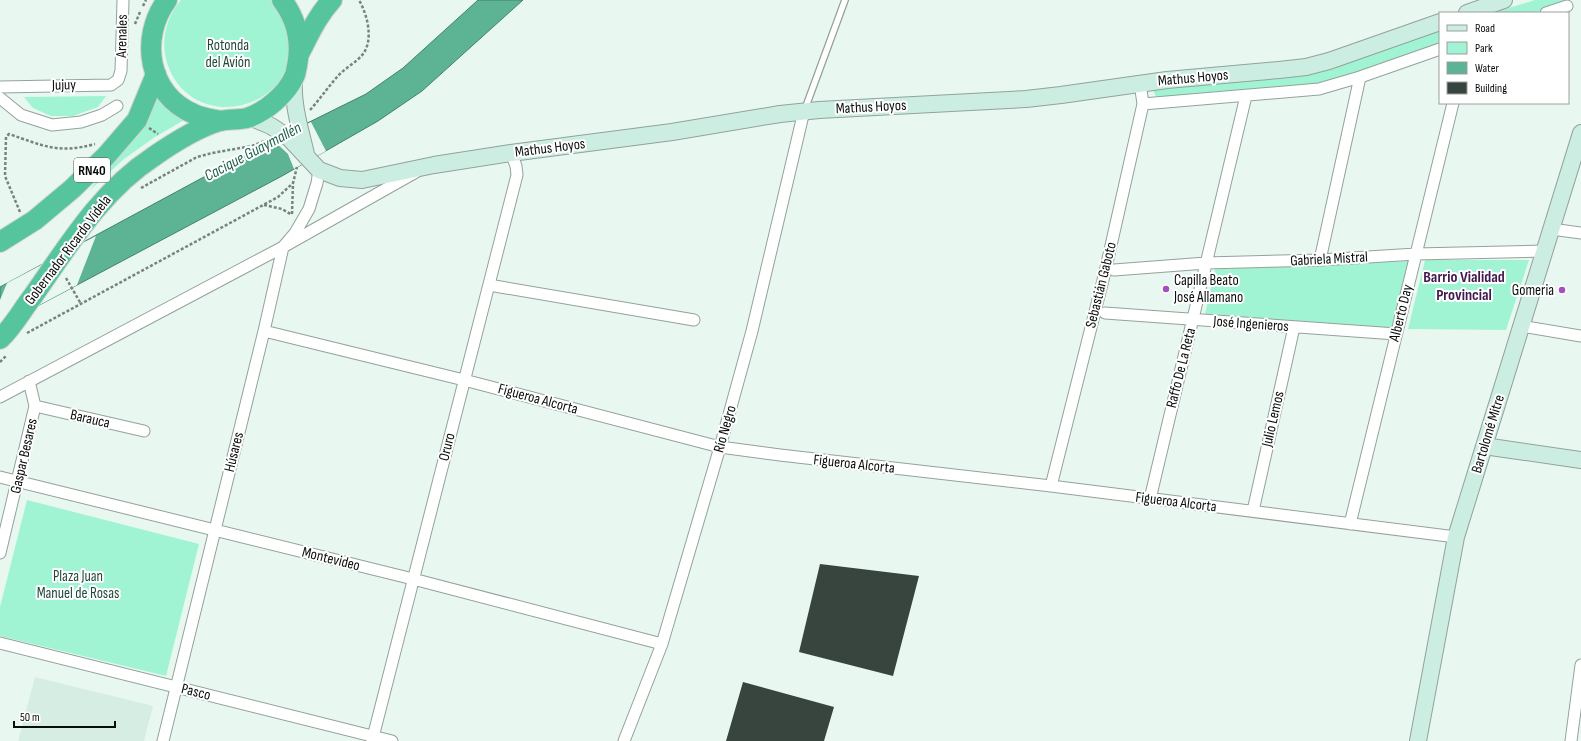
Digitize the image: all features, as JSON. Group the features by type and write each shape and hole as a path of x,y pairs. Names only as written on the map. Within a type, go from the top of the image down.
{"highway":[{"path":"282,0 296,24 299,39 299,54"},
{"name":"RN40","path":"249,117 267,108 282,94 294,77 299,54 312,27 332,0"},
{"path":"162,5 152,32 150,52 156,74 165,91 178,104 194,114 221,121"},
{"name":"Gobernador Ricardo Videla","path":"0,242 35,220 72,189 106,156 137,120 156,74"},
{"name":"Gobernador Ricardo Videla","path":"2,338 83,226 102,202 123,180 146,161 172,144 196,131 221,121 237,120 249,117"}],"main road":[{"path":"1470,12 1504,0"},
{"name":"Mathus Hoyos","path":"249,117 271,126 285,135 308,163 340,178 362,180 427,166 511,153 672,132 804,111 1061,96 1140,83 1306,67 1329,61 1439,22"},
{"path":"294,77 294,100 308,163"},
{"name":"Bartolomé Mitre","path":"1418,741 1456,537 1581,133"},
{"path":"1484,446 1581,460"}],"street":[{"name":"Arenales","path":"121,71 123,0"},
{"path":"1549,12 1567,6"},
{"name":"Mathus Hoyos","path":"1143,104 1319,89 1360,77 1439,49"},
{"name":"Jujuy","path":"0,87 110,84 118,80 121,71"},
{"path":"1320,260 1360,77"},
{"name":"Sebastián Gaboto","path":"1051,486 1105,272 1143,104 1140,83"},
{"name":"Raffo De La Reta","path":"1150,499 1246,96"},
{"path":"0,98 21,115 52,124 81,122 102,115 117,106"},
{"name":"Alberto Day","path":"1350,524 1453,104"},
{"name":"Río Negro","path":"624,741 662,644 720,447 752,331 804,111"},
{"name":"Oruro","path":"373,739 517,175 516,166 511,153"},
{"name":"Húsares","path":"163,741 264,331 283,247 295,233 309,209 317,183 308,163"},
{"path":"0,397 283,247 427,166"},
{"path":"1552,229 1581,233"},
{"name":"Gabriela Mistral","path":"1114,270 1206,263 1320,260 1416,254 1545,251"},
{"path":"489,285 694,320"},
{"name":"José Ingenieros","path":"1105,313 1396,334"},
{"path":"1521,326 1581,336"},
{"name":"Julio Lemos","path":"1253,511 1294,327"},
{"name":"Figueroa Alcorta","path":"264,331 464,380 720,447 780,456 1051,486 1456,537"},
{"name":"Gaspar Besares","path":"0,553 35,406 29,381"},
{"name":"Barauca","path":"35,406 144,431"},
{"name":"Montevideo","path":"0,477 662,644"},
{"name":"Pasco","path":"0,643 177,687 373,739 392,741"},
{"path":"1571,741 1581,665"}],"lane":[{"path":"804,111 845,0"}],"path":[{"path":"137,120 172,144"},
{"path":"21,214 6,176 6,137 9,134 40,146 53,148 72,149 100,143"},
{"path":"23,335 278,197 293,183 308,163"},
{"path":"293,183 292,216 295,233"},
{"path":"263,205 282,209 292,216"},
{"path":"66,278 81,304"}],"shaded area":[{"path":"35,677 153,706 144,741 18,741"}],"green space":[{"name":"Rotonda del Avión","path":"181,0 274,0 285,14 291,52 288,67 278,83 264,96 248,104 231,107 214,106 198,100 184,91 173,77 166,59 164,43 166,28 169,20 176,6"},
{"path":"1535,0 1570,0 1537,12 1495,12"},
{"path":"1439,29 1439,46 1315,86 1157,99 1151,86 1307,69"},
{"path":"157,91 186,119 155,137 124,159 89,191 141,123"},
{"path":"106,96 98,107 73,116 51,116 33,108 24,97"},
{"path":"1425,260 1529,260 1506,330 1408,329"},
{"path":"1413,261 1395,329 1205,314 1215,269"},
{"name":"Plaza Juan Manuel de Rosas","path":"27,500 199,544 166,676 0,636 0,607"}],"water":[{"name":"Cacique Guaymallén","path":"478,0 523,0 422,91 378,121 282,176 0,326 0,287 265,144 366,94 403,68"}],"pier":[{"path":"311,122 326,151 294,169 288,154 273,140"},
{"path":"96,236 77,285 0,326 0,300 7,283"}],"building":[{"path":"820,564 919,576 893,676 799,652"},
{"path":"743,682 834,707 824,741 726,741"}],"place":[{"name":"Capilla Beato José Allamano","path":"1166,289"},
{"name":"Gomeria","path":"1562,290"}],"district":[{"name":"Barrio Vialidad Provincial","path":"1464,286"}]}
